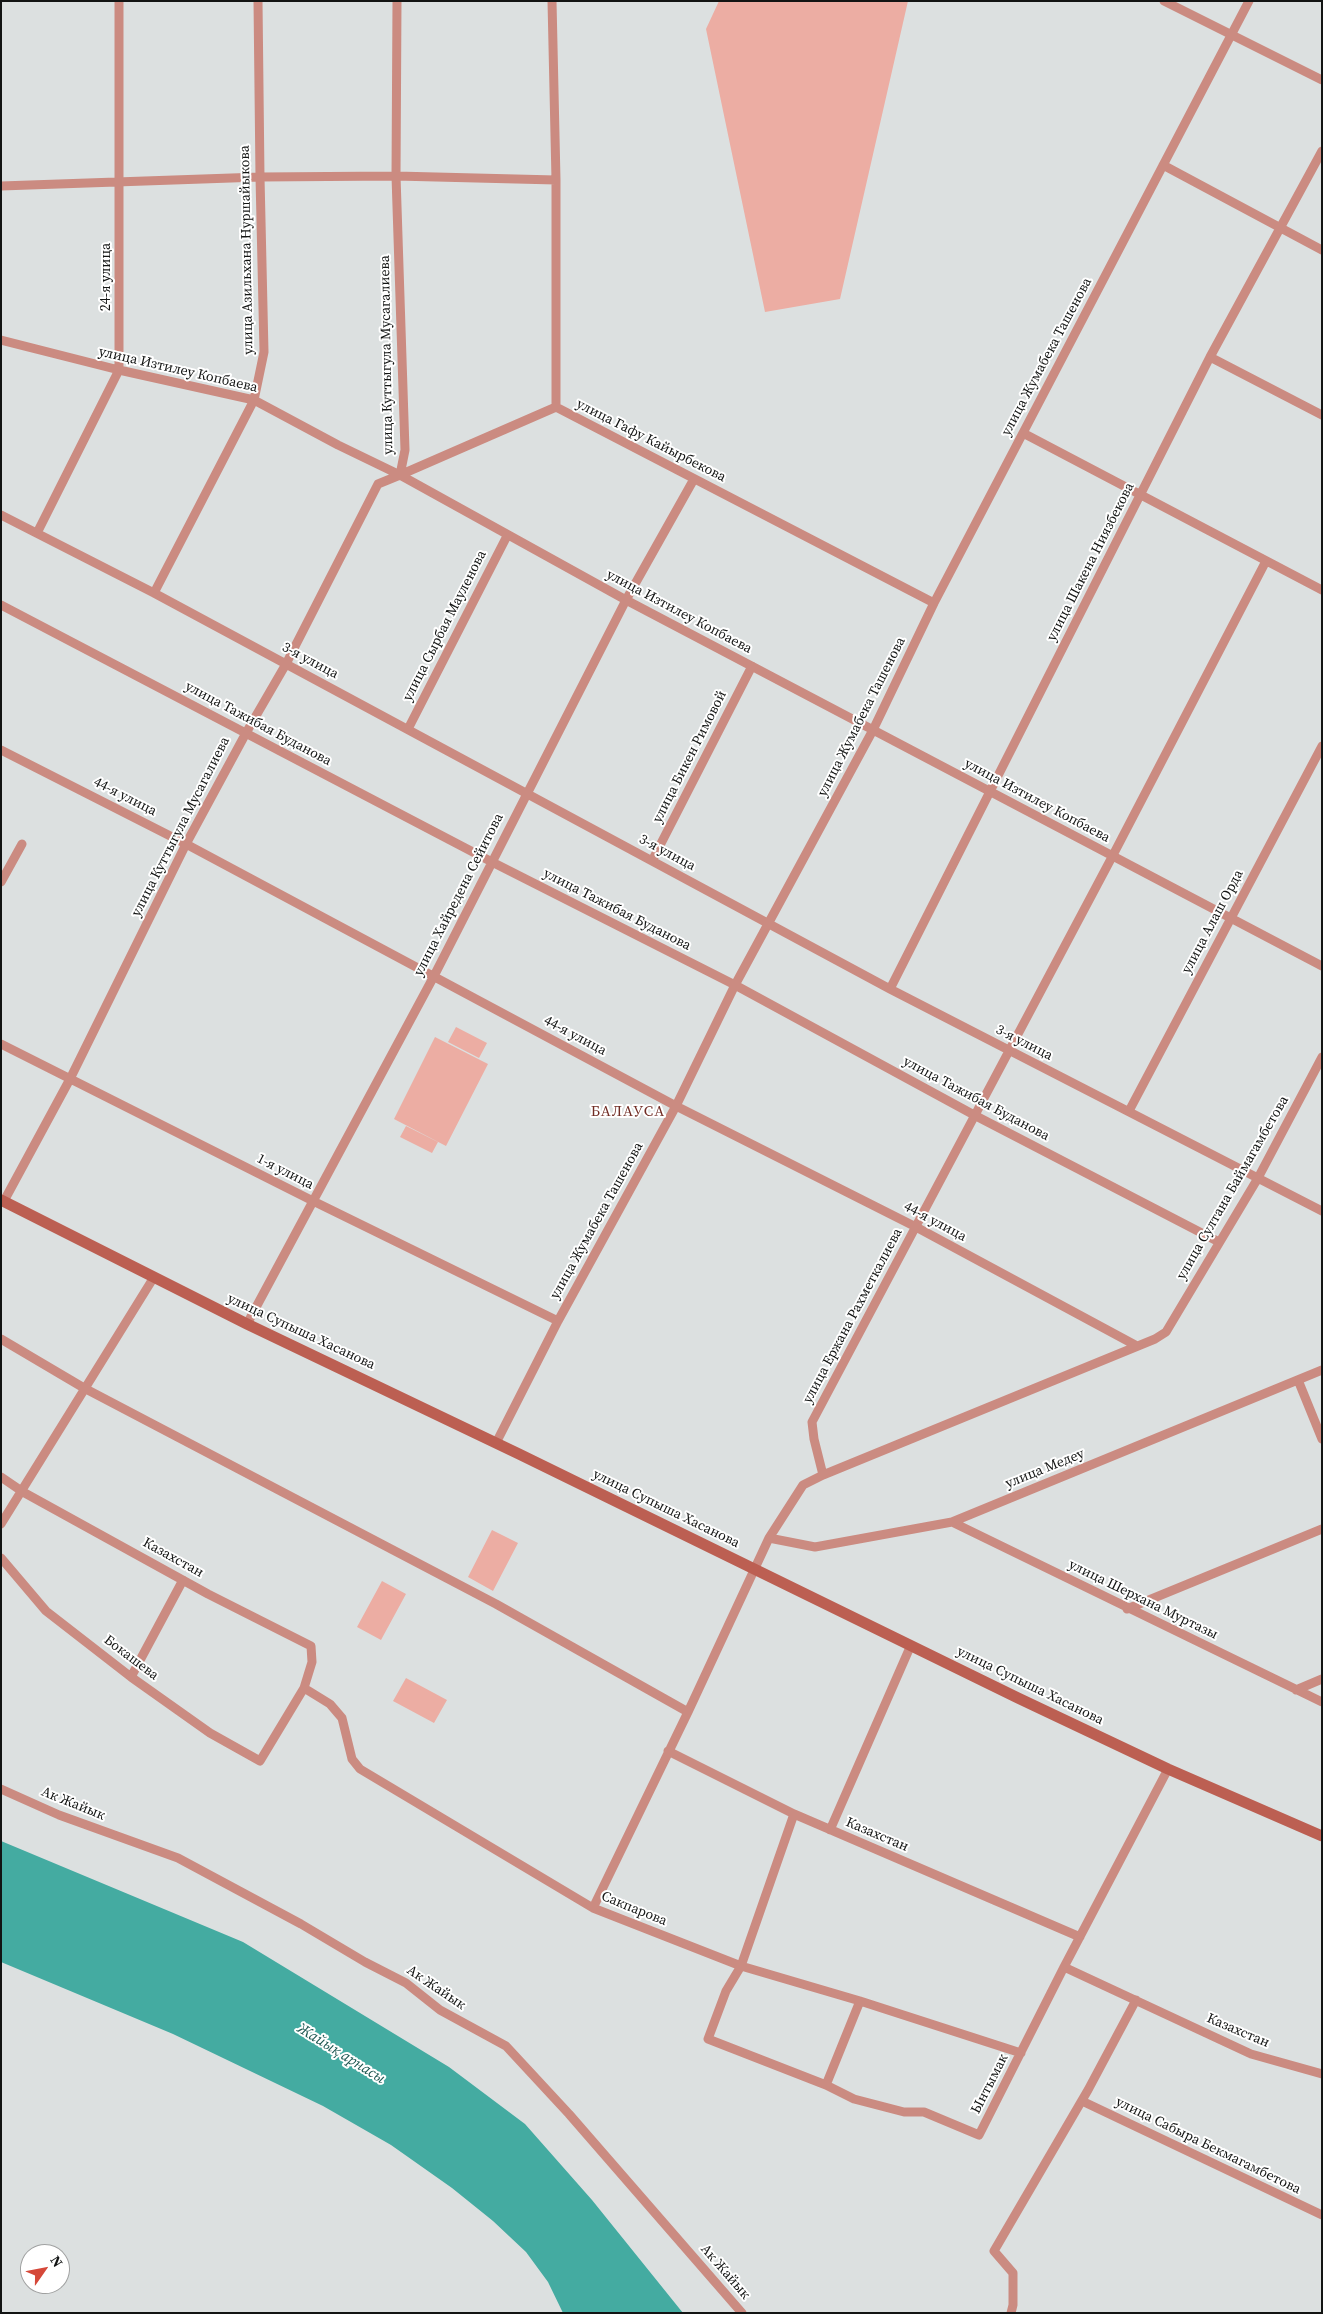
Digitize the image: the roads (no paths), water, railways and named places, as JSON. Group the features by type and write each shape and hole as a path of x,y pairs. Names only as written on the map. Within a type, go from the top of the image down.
{"street":[{"name":"24-я улица","path":"37,533 119,370 119,1"},
{"name":"улица Азильхана Нуршайыкова","path":"154,593 254,400 264,352 258,1"},
{"name":"улица Куттыгула Мусагалиева","path":"3,1200 70,1079 186,844 286,664 378,484 400,475 405,450 396,176 397,1"},
{"name":"улица Гафу Кайырбекова","path":"552,1 556,180 556,407 934,603"},
{"path":"1164,1 1322,80"},
{"name":"улица Жумабека Ташенова","path":"496,1443 558,1321 676,1106 735,985 873,730 934,603 1250,1"},
{"name":"улица Шакена Ниязбекова","path":"890,989 1210,357 1322,151"},
{"path":"1163,165 1322,250"},
{"path":"1,186 120,184 260,177 396,176 556,180"},
{"name":"улица Изтилеу Копбаева","path":"1,340 119,370 254,400 338,445 400,475 507,536 626,600 1322,966"},
{"path":"1210,357 1322,415"},
{"path":"400,475 556,407"},
{"path":"1023,433 1322,590"},
{"name":"улица Хайредена Сейитова","path":"247,1324 434,976 626,600 694,479"},
{"name":"3-я улица","path":"1,515 154,593 890,989 1322,1211"},
{"name":"улица Сырбая Мауленова","path":"408,729 507,536"},
{"name":"улица Ержана Рахметкалиева","path":"824,1475 814,1439 812,1422 1010,1052 1266,561"},
{"name":"улица Тажибая Буданова","path":"1,605 492,862 735,985 976,1116 1219,1242"},
{"name":"улица Бикен Римовой","path":"652,861 752,666"},
{"name":"улица Алаш Орда","path":"1129,1111 1322,746"},
{"name":"44-я улица","path":"1,750 186,844 676,1106 916,1227 1137,1346"},
{"path":"1,882 22,844"},
{"name":"1-я улица","path":"1,1044 313,1201 558,1321"},
{"name":"улица Султана Баймагамбетова","path":"1137,1346 1155,1339 1166,1332 1258,1178 1322,1057"},
{"name":"улица Супыша Хасанова","path":"3,1200 247,1324 1168,1769 1322,1836"},
{"path":"1,1524 23,1492 84,1388 154,1277"},
{"path":"1,1339 84,1388 496,1604 688,1712"},
{"path":"593,1908 688,1712 768,1538 803,1485 1137,1346"},
{"name":"улица Медеу","path":"768,1538 814,1547 952,1522 1322,1370"},
{"path":"1298,1380 1322,1439"},
{"name":"Казахстан","path":"1,1477 23,1492 183,1580 311,1646 312,1662 304,1688"},
{"name":"улица Шерхана Муртазы","path":"952,1522 1322,1702"},
{"path":"1127,1608 1322,1529"},
{"name":"Бокашева","path":"1,1558 46,1611 131,1677 210,1733 260,1761 304,1688"},
{"path":"131,1677 183,1580"},
{"path":"830,1830 912,1645"},
{"path":"1296,1690 1322,1679"},
{"name":"Сакпарова","path":"304,1688 330,1704 342,1718 352,1759 360,1769 593,1908 741,1966 860,2001 1020,2053"},
{"name":"Казахстан","path":"668,1752 794,1814 1080,1937"},
{"name":"Ынтымак","path":"741,1966 726,1991 708,2039 826,2084 854,2099 904,2112 924,2112 980,2136 1064,1966 1168,1769"},
{"name":"Ак Жайык","path":"1,1789 59,1815 178,1858 406,1983 440,2010 506,2046 569,2114 742,2313"},
{"path":"741,1966 794,1814"},
{"name":"Казахстан","path":"1064,1966 1251,2054 1322,2074"},
{"path":"1011,2313 1013,2305 1013,2273 994,2251 1082,2100 1136,2000"},
{"path":"826,2084 860,2001"},
{"name":"улица Сабыра Бекмагамбетова","path":"1082,2100 1322,2215"}],"water":[{"name":"Жайық арнасы","path":"1,1841 243,1942 449,2067 525,2124 592,2200 683,2313 563,2313 548,2282 526,2252 493,2221 452,2188 391,2145 323,2106 173,2034 1,1962"}],"district":[{"name":"БАЛАУСА","path":"628,1112"}]}
